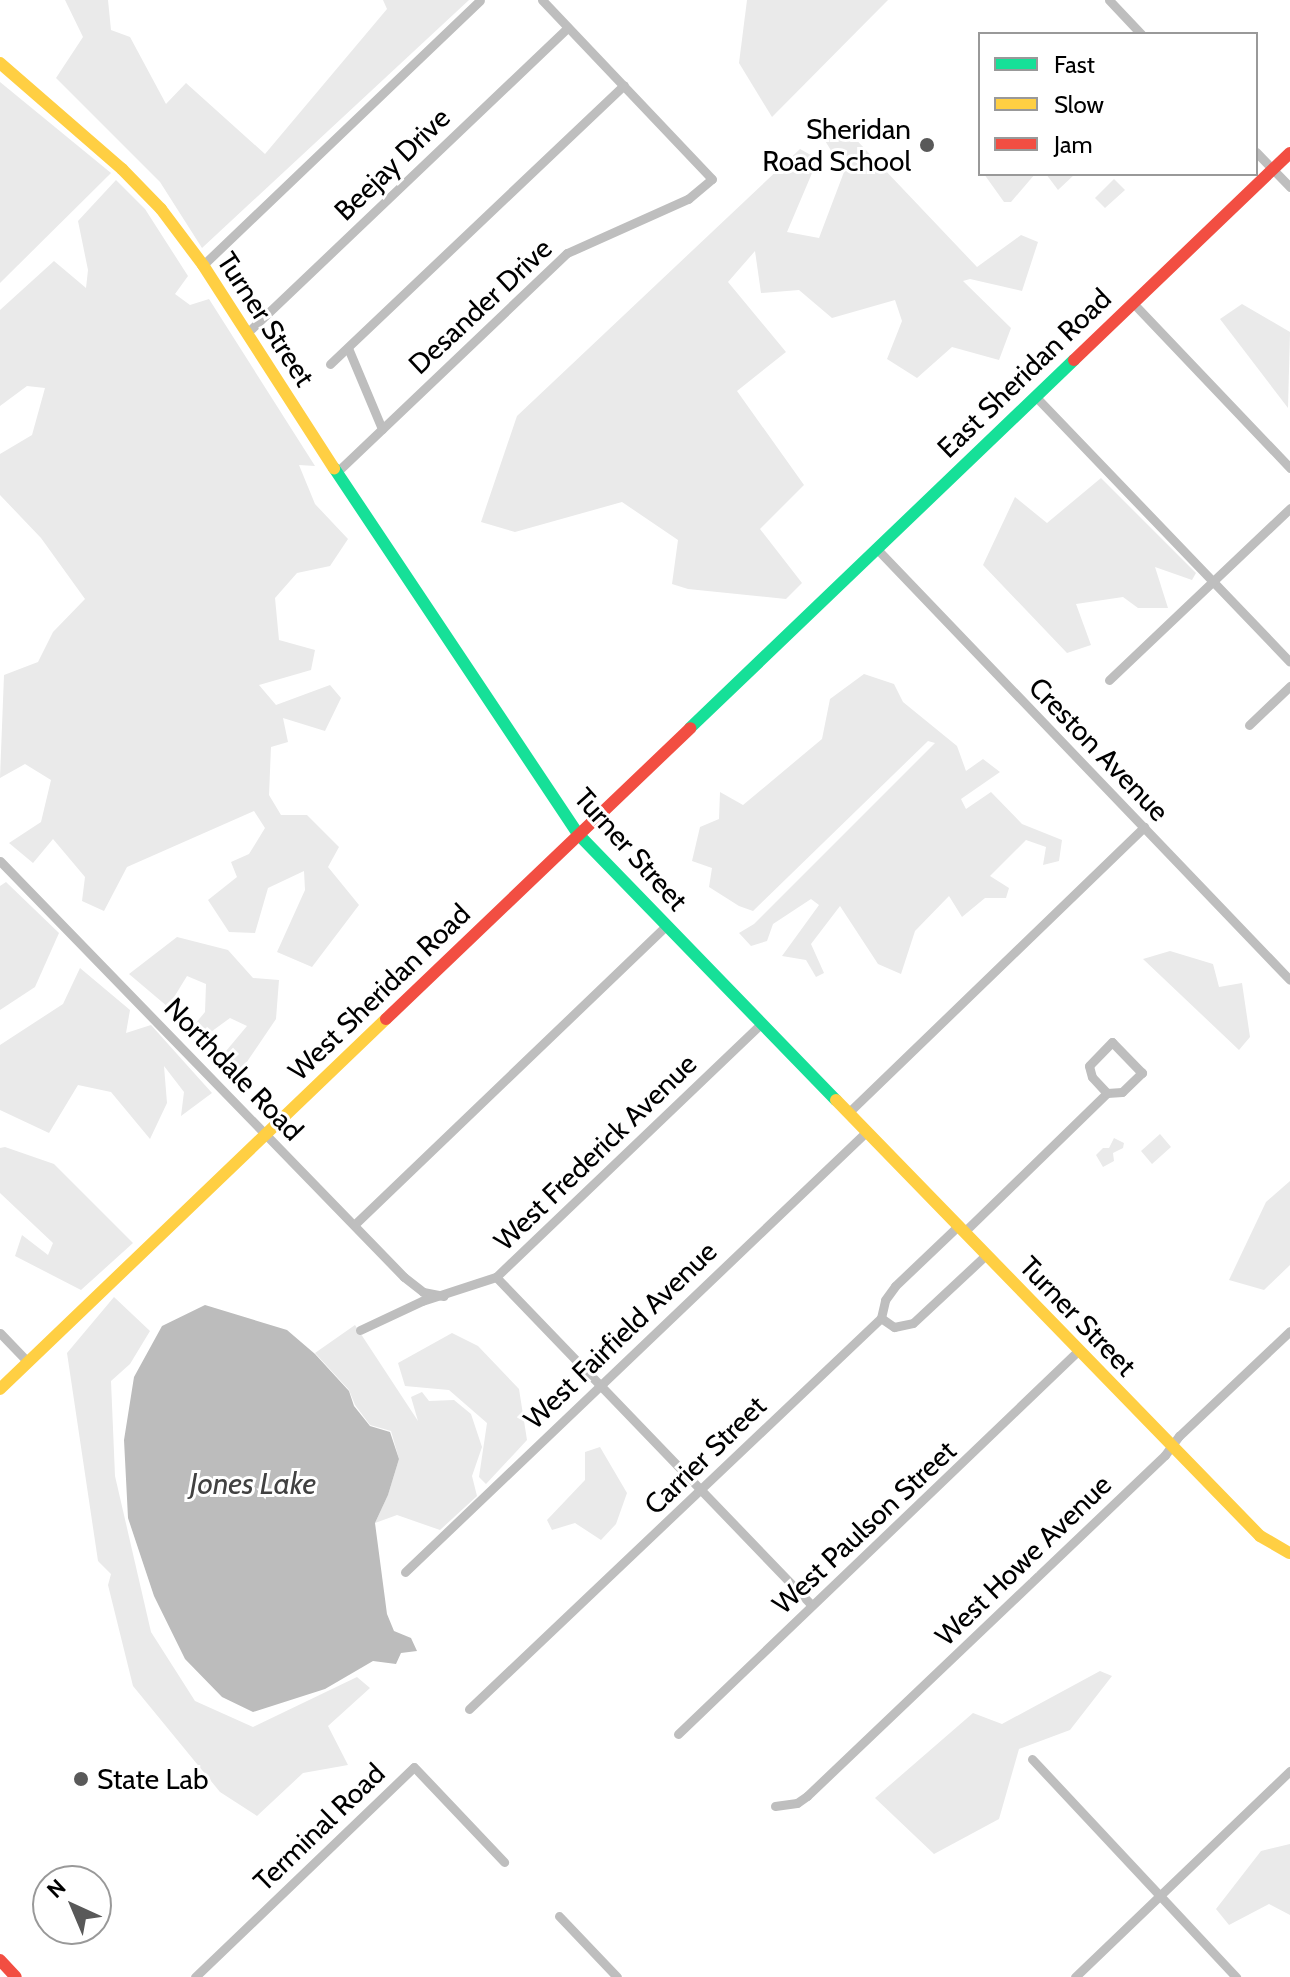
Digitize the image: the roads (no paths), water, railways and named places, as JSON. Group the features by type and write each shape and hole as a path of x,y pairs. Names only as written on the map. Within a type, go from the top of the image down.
{"street":[{"path":"203,265 480,0"},
{"path":"330,364 624,85 542,0"},
{"path":"1109,0 1139,32"},
{"name":"Beejay Drive","path":"247,333 568,27"},
{"name":"Turner Street","path":"0,63 122,169 161,209 203,265 578,834 1260,1536 1290,1553"},
{"name":"Desander Drive","path":"338,471 567,253 688,199 712,179 624,85"},
{"name":"East Sheridan Road","path":"792,629 1290,153"},
{"path":"1258,154 1290,187"},
{"path":"1133,303 1290,468"},
{"path":"348,348 382,429"},
{"path":"1035,396 1290,662"},
{"path":"1109,680 1290,508"},
{"name":"Creston Avenue","path":"876,548 1290,980"},
{"name":"West Sheridan Road","path":"0,1389 792,629"},
{"path":"1249,725 1290,686"},
{"path":"848,1113 1144,827"},
{"name":"Northdale Road","path":"0,861 413,1285 423,1292 444,1296"},
{"path":"354,1225 666,926"},
{"name":"West Frederick Avenue","path":"360,1330 422,1301 496,1277 761,1024"},
{"name":"Carrier Street","path":"469,1709 881,1318 885,1300 895,1286 1107,1093 1122,1092 1142,1073 1112,1042 1089,1066 1092,1077 1107,1093"},
{"name":"West Fairfield Avenue","path":"405,1572 866,1132"},
{"path":"881,1318 894,1327 913,1323 986,1255"},
{"path":"496,1277 812,1605"},
{"name":"West Howe Avenue","path":"775,1806 797,1803 807,1796 1290,1331"},
{"path":"0,1333 28,1362"},
{"name":"West Paulson Street","path":"678,1734 1078,1351"},
{"path":"1032,1759 1236,1977"},
{"name":"Terminal Road","path":"195,1977 414,1767 504,1862"},
{"path":"1075,1977 1290,1771"},
{"path":"559,1916 617,1977"},
{"path":"0,1960 16,1977"}],"water":[{"name":"Jones Lake","path":"205,1305 287,1330 315,1354 349,1391 354,1406 370,1426 390,1432 399,1459 375,1523 387,1614 394,1631 411,1638 417,1651 401,1653 396,1664 373,1661 325,1689 253,1712 222,1697 185,1659 154,1596 128,1518 124,1440 134,1377 162,1326"}],"place":[{"name":"Sheridan Road School","path":"927,145"},
{"name":"State Lab","path":"81,1779"}]}
